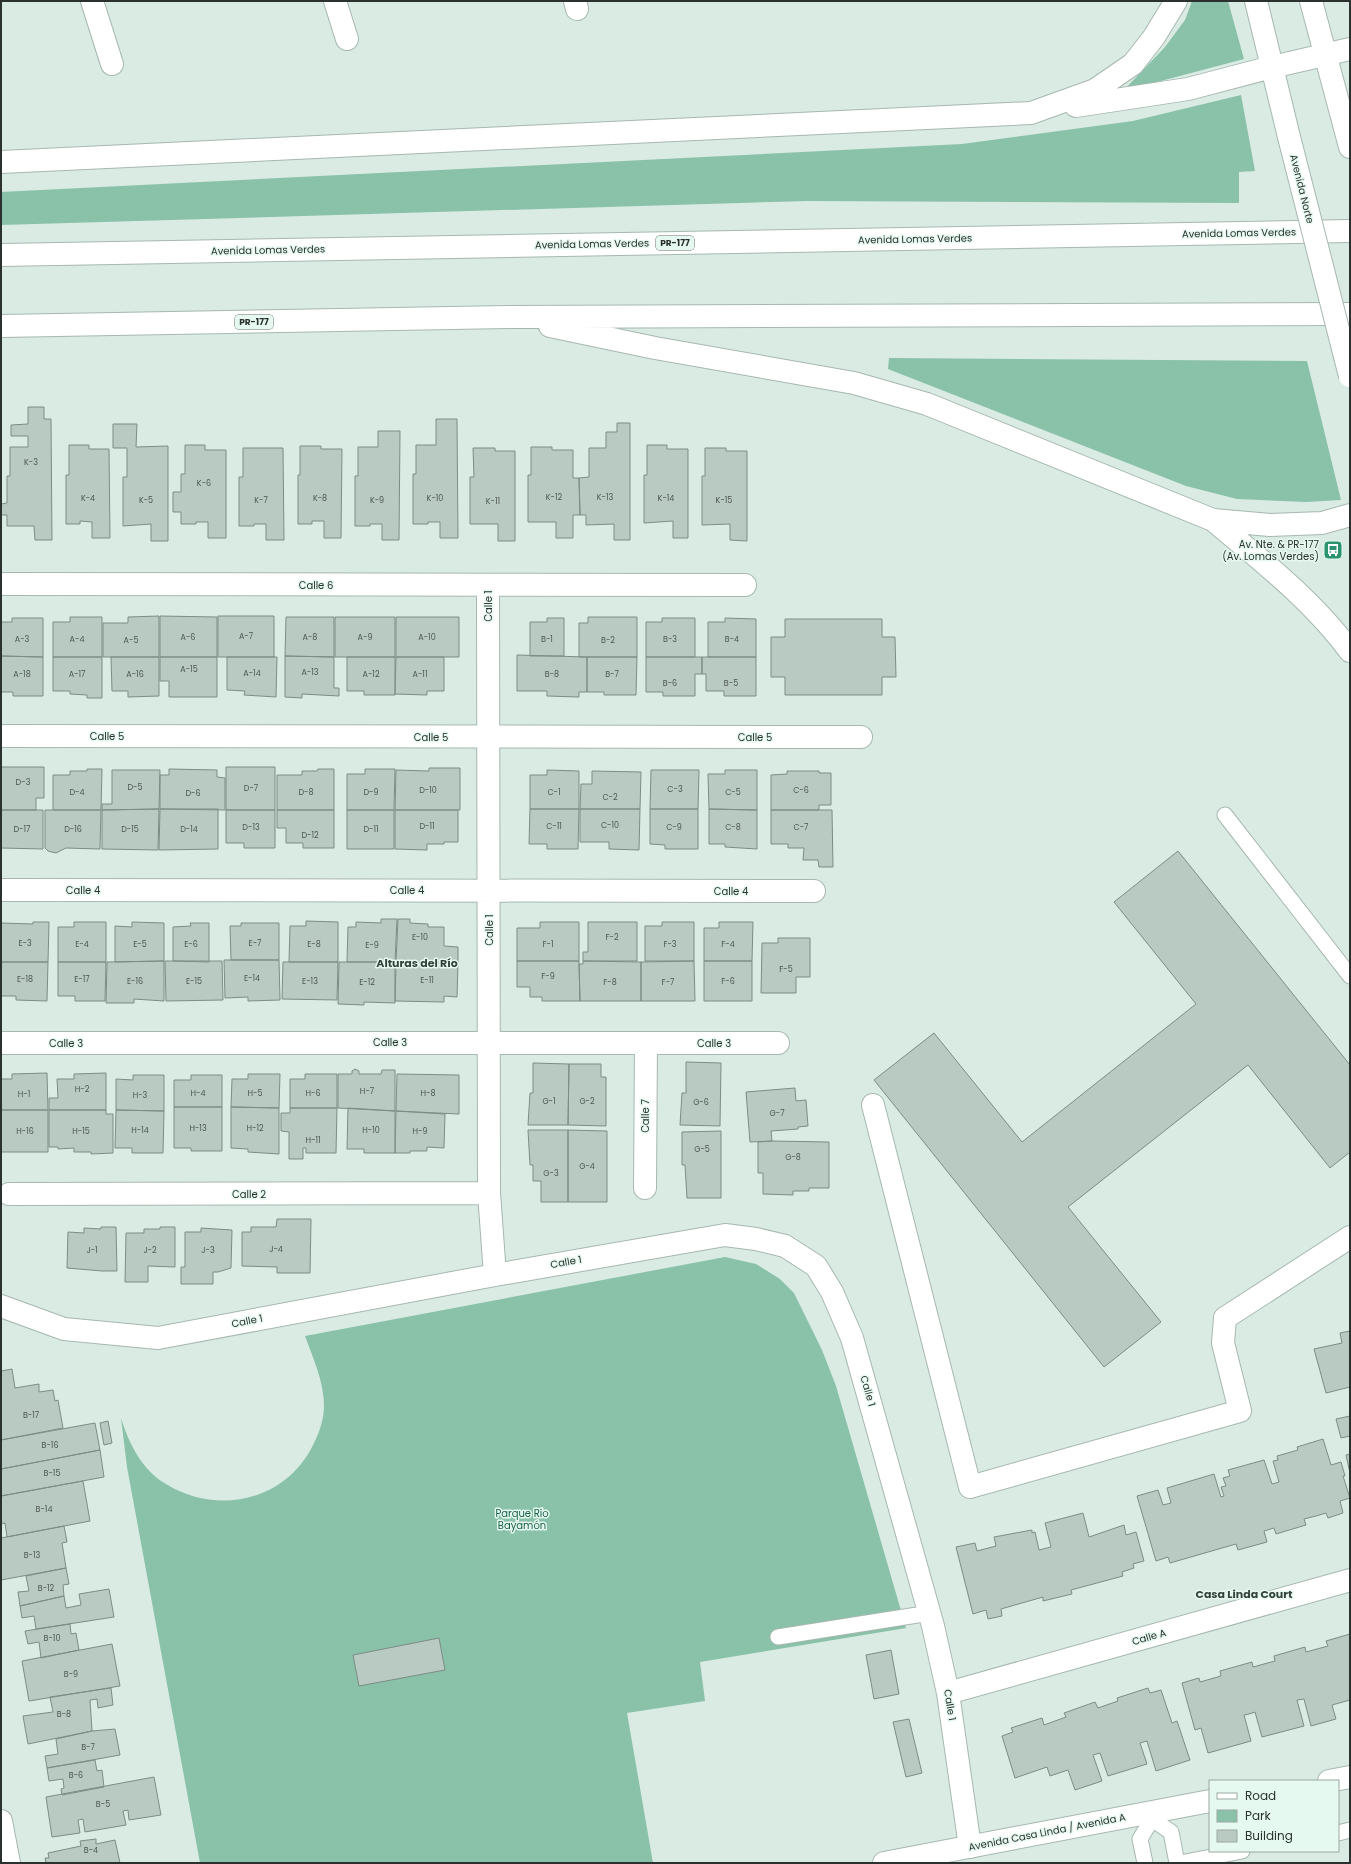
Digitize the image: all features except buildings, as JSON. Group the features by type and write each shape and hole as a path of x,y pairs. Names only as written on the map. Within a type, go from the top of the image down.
{"main road":[{"path":"92,1 112,64"},
{"path":"335,1 347,39"},
{"path":"1031,113 1095,90 1133,64 1154,37 1176,1"},
{"name":"Avenida Norte","path":"1256,1 1350,376"},
{"path":"1311,1 1349,142"},
{"path":"1,162 1031,113 1188,89 1272,67 1350,49"},
{"name":"Avenida Lomas Verdes","path":"1,255 1350,231"},
{"name":"PR-177","path":"1,326 508,317 1350,314"},
{"path":"508,317 655,348 854,383 927,404 1214,520 1270,526 1322,522 1350,515"},
{"path":"1214,520 1298,592 1334,630 1350,651"},
{"name":"Calle 6","path":"1,584 745,585"},
{"name":"Calle 1","path":"488,585 489,1193 495,1275"},
{"name":"Calle 5","path":"1,736 488,738 861,737"},
{"name":"Calle 4","path":"1,890 814,891"},
{"name":"Calle 3","path":"1,1043 778,1043"},
{"name":"Calle 7","path":"645,1188 646,1043"},
{"path":"873,1105 970,1487 1240,1411 1223,1343 1225,1318 1350,1237"},
{"name":"Calle 2","path":"9,1194 489,1193"},
{"name":"Calle 1","path":"1,1306 64,1329 158,1338 495,1275 725,1235 756,1239 785,1246 816,1266 832,1292 852,1338 930,1613 948,1693 970,1847"},
{"name":"Calle A","path":"948,1693 1350,1580"},
{"path":"1334,1780 1350,1777"},
{"name":"Avenida Casa Linda / Avenida A","path":"893,1862 1151,1815 1209,1801"},
{"path":"1,1821 6,1858"}],"lane":[{"path":"1225,814 1350,976"},
{"path":"778,1637 930,1613"},
{"path":"1145,1863 1140,1839 1151,1815 1171,1832 1177,1863"},
{"path":"1339,1833 1350,1830"},
{"path":"1180,1863 1237,1852"}],"green space":[{"path":"1192,1 1228,1 1244,59 1123,91 1165,47 1185,20"},
{"path":"1241,95 1255,171 1239,172 1239,203 807,201 1,225 1,192 962,144 1133,121"},
{"path":"889,358 1307,361 1341,500 1306,502 1237,499 1186,486 888,369"},
{"name":"Parque Río Bayamón","path":"725,1257 756,1264 780,1279 794,1293 822,1350 836,1386 906,1628 700,1662 705,1701 627,1713 653,1863 200,1863 127,1467 121,1418 132,1447 143,1464 166,1484 185,1494 206,1499 226,1501 246,1498 266,1492 283,1481 298,1467 311,1449 318,1434 323,1417 324,1397 318,1370 305,1336"}],"place":[{"name":"Av. Nte. & PR-177 (Av. Lomas Verdes)","path":"1333,550"}],"district":[{"name":"Alturas del Río","path":"417,963"},
{"name":"Casa Linda Court","path":"1244,1594"}]}
